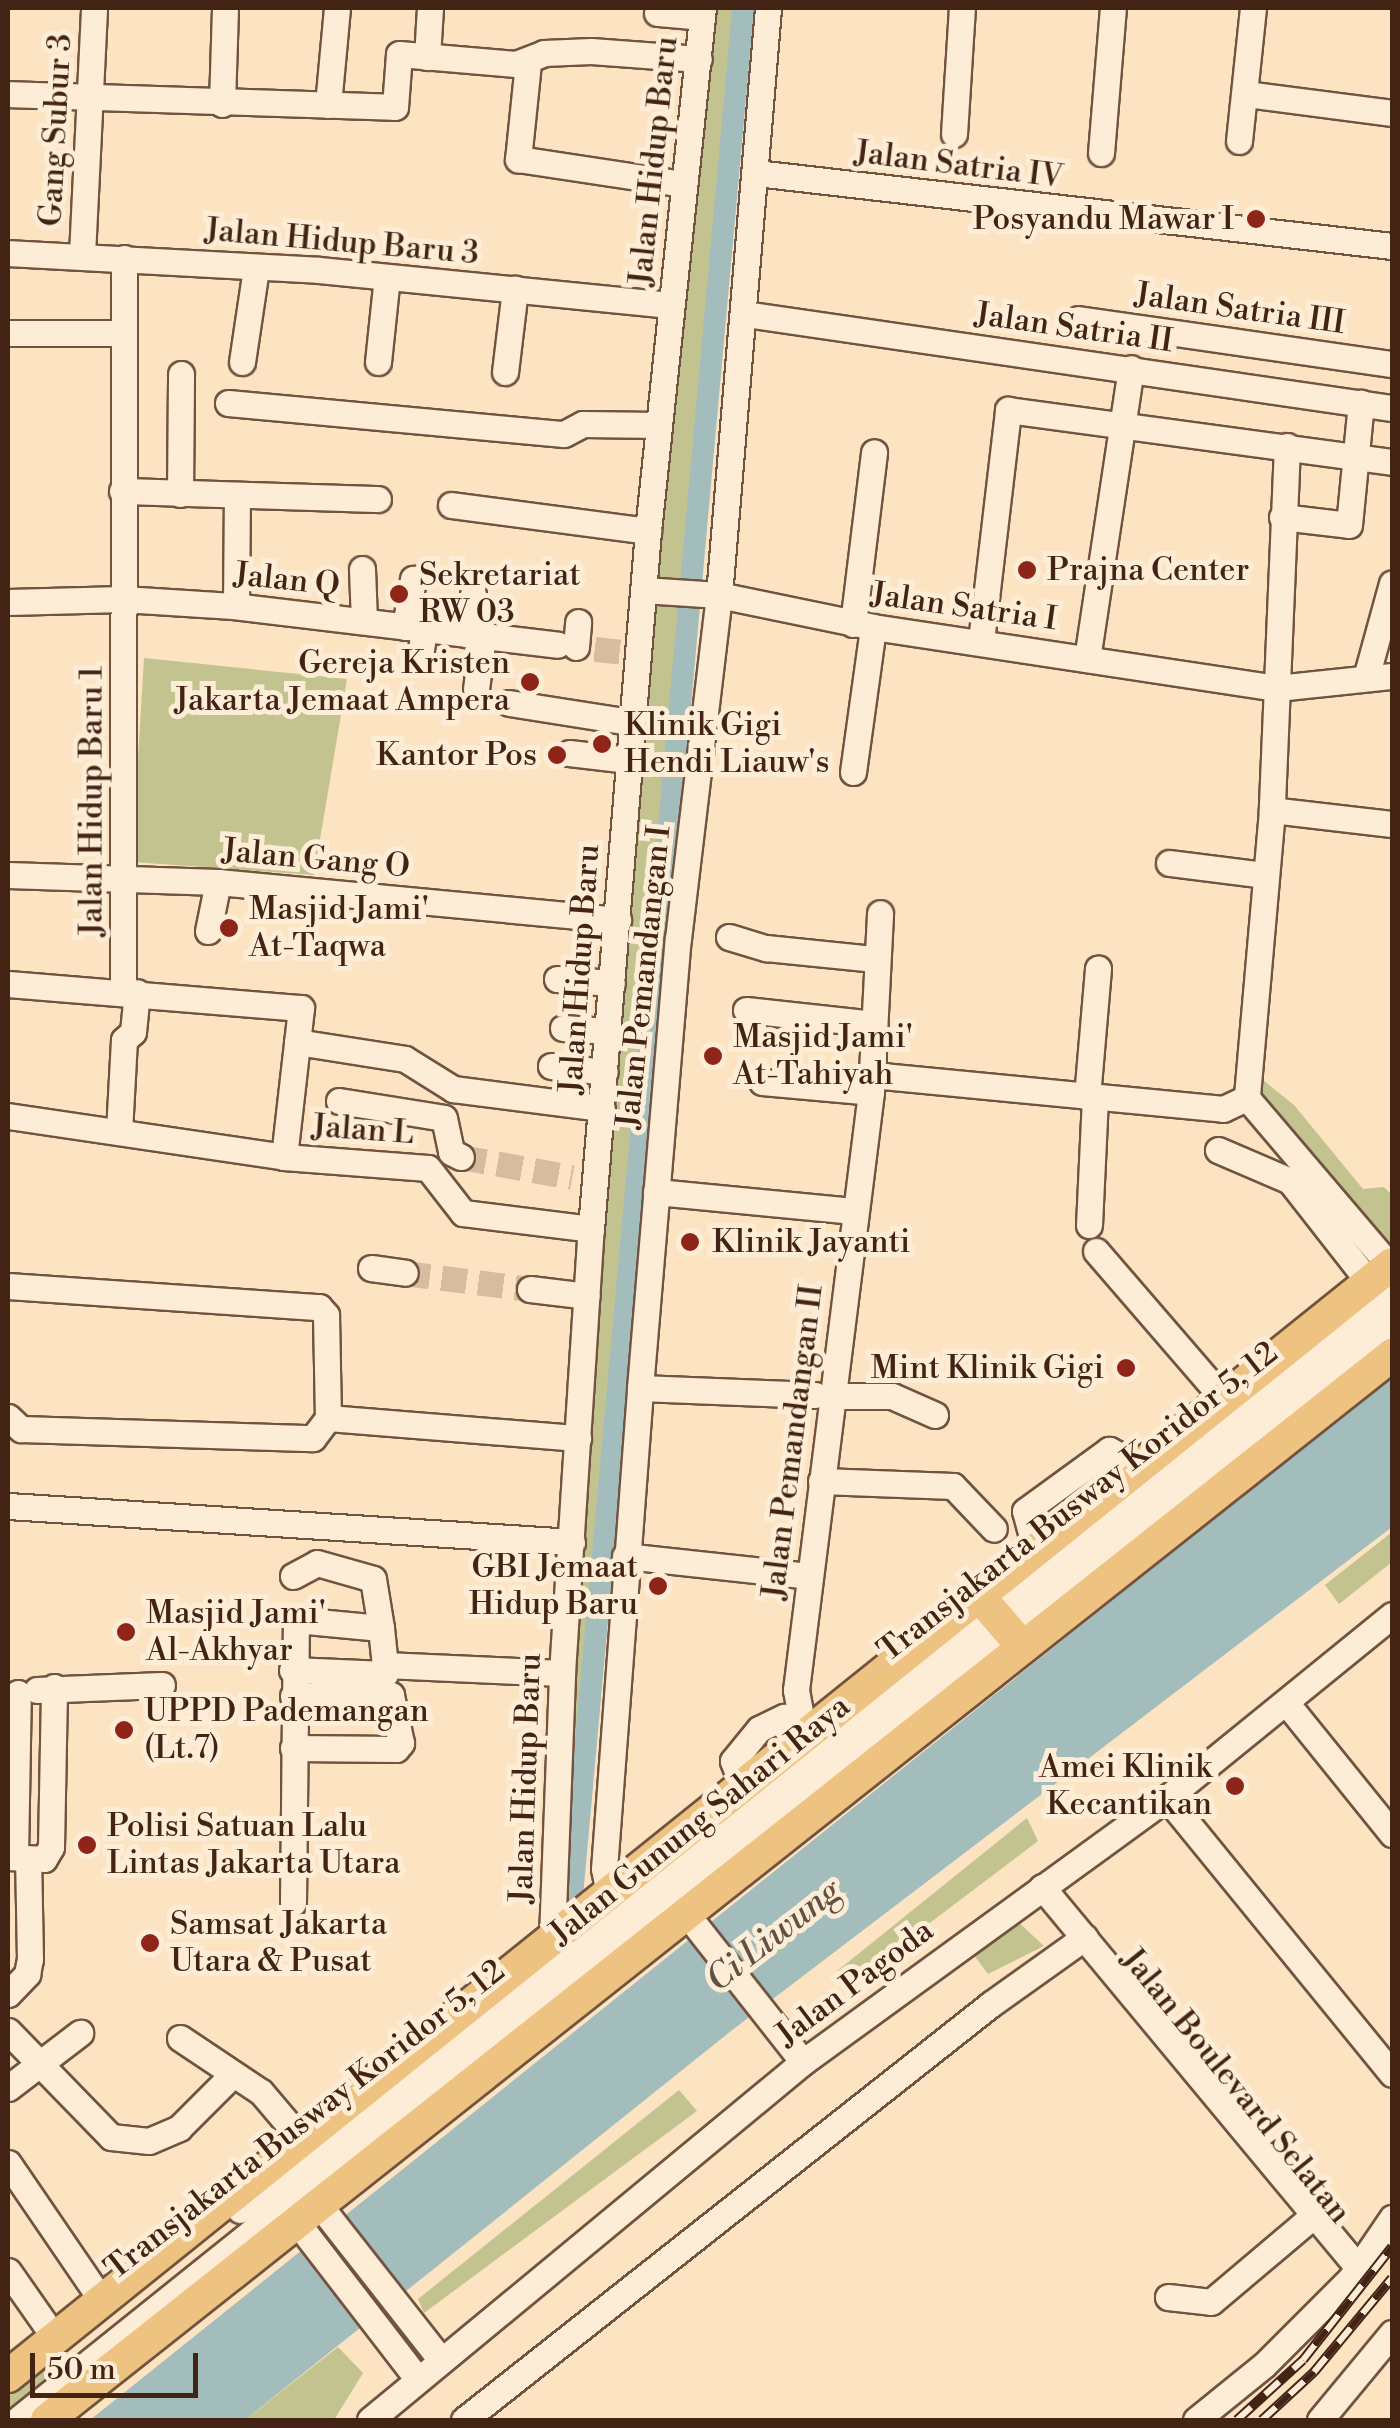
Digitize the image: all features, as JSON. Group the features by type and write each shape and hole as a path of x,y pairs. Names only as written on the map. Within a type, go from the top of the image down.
{"main road":[{"name":"Jalan Gunung Sahari Raya","path":"47,2420 316,2224 695,1926 999,1620 1035,1548 1222,1396 1386,1277"},
{"name":"Jalan Gunung Sahari Raya","path":"8,2376 300,2138 803,1740 999,1620 1392,1356"}],"street":[{"name":"Gang Subur 3","path":"82,255 94,8"},
{"path":"222,104 225,8"},
{"path":"328,106 337,8"},
{"path":"428,57 430,8"},
{"name":"Jalan Pemandangan I","path":"609,1894 604,1869 656,1192 710,597 745,314 768,8"},
{"path":"954,134 962,8"},
{"path":"1101,152 1113,8"},
{"path":"1239,141 1253,8"},
{"path":"657,13 703,12"},
{"name":"Jalan Hidup Baru","path":"552,1937 562,1673 591,1229 584,1179 602,1108 632,722 630,653 645,591 670,305 703,12"},
{"path":"8,94 90,101 394,107 399,54 528,63 544,53 591,51 698,60"},
{"path":"528,63 518,158 683,189"},
{"path":"1246,94 1392,113"},
{"name":"Jalan Satria IV","path":"756,172 1392,246"},
{"path":"632,187 683,189"},
{"name":"Jalan Hidup Baru 3","path":"8,254 82,255 387,277 670,305"},
{"name":"Jalan Hidup Baru 1","path":"119,1132 124,1040 133,1032 124,876 120,333 124,258"},
{"path":"242,362 256,268"},
{"path":"378,362 387,277"},
{"path":"505,372 514,289"},
{"name":"Jalan Satria II","path":"745,314 1392,408"},
{"name":"Jalan Satria III","path":"1078,319 1392,364"},
{"path":"8,333 120,333"},
{"path":"1087,658 1119,421 1131,368"},
{"path":"180,494 182,374"},
{"path":"1282,517 1348,525 1360,455 1361,402"},
{"path":"228,404 564,434 583,424 658,425"},
{"path":"981,642 1008,410 1119,421 1392,462"},
{"path":"1288,446 1272,810 1247,1098 1386,1277"},
{"path":"853,772 874,452"},
{"path":"122,491 378,499"},
{"path":"236,606 238,497"},
{"path":"451,505 648,531"},
{"path":"362,569 364,621"},
{"path":"413,578 414,628 420,662"},
{"path":"1380,675 1392,583"},
{"name":"Jalan Satria I","path":"645,591 710,597 863,625 1276,688 1380,675"},
{"path":"473,594 476,689"},
{"name":"Jalan Q","path":"8,602 123,599 236,606 476,636 570,638"},
{"path":"508,702 632,722"},
{"path":"569,753 629,760"},
{"path":"1272,810 1392,824"},
{"path":"1168,863 1265,875"},
{"name":"Jalan Gang O","path":"8,875 218,882 618,920"},
{"path":"208,931 218,882"},
{"name":"Jalan Pemandangan II","path":"803,1740 796,1690 822,1481 823,1396 872,1084 880,914"},
{"path":"729,937 766,948 876,958"},
{"path":"1098,968 1091,1098 1092,1238 1222,1396"},
{"path":"557,979 612,983"},
{"path":"8,984 301,1008 284,1157 8,1116"},
{"path":"746,1010 874,1024"},
{"path":"563,1028 608,1031"},
{"name":"Jalan L","path":"298,1042 405,1059 453,1089 602,1108"},
{"path":"551,1066 605,1072"},
{"path":"762,1082 872,1084 1223,1109 1247,1098"},
{"path":"339,1101 444,1118 451,1152 461,1158"},
{"path":"1218,1150 1290,1181 1386,1277"},
{"name":"Jalan L","path":"284,1157 428,1168 463,1213 591,1229"},
{"path":"656,1192 854,1211"},
{"path":"370,1268 406,1273"},
{"name":"Transjakarta Busway Koridor 5, 12","path":"17,2420 999,1620 1386,1277"},
{"path":"8,1286 319,1307 326,1315 328,1418 312,1438 21,1429 8,1417"},
{"path":"530,1289 587,1296"},
{"name":"Transjakarta Busway Koridor 5, 12","path":"8,2393 999,1620 1392,1326"},
{"path":"640,1388 892,1396 935,1416"},
{"path":"328,1418 578,1438"},
{"path":"822,1481 953,1486 994,1529"},
{"path":"8,1506 572,1542"},
{"path":"626,1556 810,1576"},
{"path":"292,1748 400,1748 373,1578 317,1564 293,1576"},
{"name":"Jalan Pagoda","path":"370,2420 397,2412 417,2378 803,2062 1167,1798 1288,1705 1392,1615"},
{"path":"293,1903 292,1670 296,1620 382,1628"},
{"path":"292,1670 387,1678 562,1673"},
{"path":"293,1696 387,1678"},
{"path":"8,1994 27,1974 30,1959 17,1858 13,1692 162,1686"},
{"path":"17,1858 44,1859 50,1847 54,1688"},
{"path":"1288,1705 1392,1834"},
{"path":"1167,1798 1392,2074"},
{"name":"Jalan Boulevard Selatan","path":"1042,1887 1354,2273"},
{"path":"695,1926 803,2062"},
{"path":"464,2420 1080,1937"},
{"path":"8,2032 111,2137 149,2141 179,2128 230,2076"},
{"path":"8,2088 80,2033"},
{"path":"180,2038 230,2076 261,2092 300,2138"},
{"path":"8,2163 102,2301"},
{"path":"1196,2420 1264,2365 1354,2273 1392,2218"},
{"path":"1168,2298 1211,2302 1310,2219"},
{"path":"316,2224 440,2359"},
{"path":"316,2224 417,2378"},
{"path":"1211,2420 1322,2320 1392,2227"},
{"path":"8,2271 56,2338"},
{"path":"1320,2420 1392,2332"}],"green space":[{"path":"702,8 743,8 570,1924 552,1937 562,1668"},
{"path":"144,658 347,679 314,875 132,862"},
{"path":"1258,1076 1294,1105 1363,1189 1384,1187 1392,1195 1392,1263 1247,1107"},
{"path":"1392,1532 1392,1562 1339,1604 1325,1585"},
{"path":"1027,1818 1038,1841 849,1984 837,1971"},
{"path":"1016,1920 1044,1946 988,1974 973,1954"},
{"path":"679,2090 697,2111 424,2313 418,2299"},
{"path":"338,2347 363,2373 334,2420 245,2420"},
{"path":"59,2352 74,2366 8,2420 8,2393"}],"water":[{"name":"Ci Liwung","path":"1392,1376 1392,1527 731,2031 245,2420 90,2420"}],"waterway":[{"path":"571,1907 743,8"}],"tunnel":[{"path":"558,645 623,652"},
{"path":"461,1157 572,1177"},
{"path":"405,1273 530,1289"}],"railway":[{"path":"1237,2420 1303,2360 1392,2247"},
{"path":"1262,2420 1314,2372 1392,2278"}],"place":[{"name":"Posyandu Mawar I","path":"1256,219"},
{"name":"Prajna Center","path":"1027,570"},
{"name":"Sekretariat RW 03","path":"399,594"},
{"name":"Gereja Kristen Jakarta Jemaat Ampera","path":"530,682"},
{"name":"Klinik Gigi Hendi Liauw's","path":"602,744"},
{"name":"Kantor Pos","path":"557,755"},
{"name":"Masjid Jami' At-Taqwa","path":"229,928"},
{"name":"Masjid Jami' At-Tahiyah","path":"713,1056"},
{"name":"Klinik Jayanti","path":"690,1242"},
{"name":"Mint Klinik Gigi","path":"1126,1368"},
{"name":"GBI Jemaat Hidup Baru","path":"658,1586"},
{"name":"Masjid Jami' Al-Akhyar","path":"126,1632"},
{"name":"UPPD Pademangan (Lt.7)","path":"124,1730"},
{"name":"Amei Klinik Kecantikan","path":"1235,1786"},
{"name":"Polisi Satuan Lalu Lintas Jakarta Utara","path":"87,1845"},
{"name":"Samsat Jakarta Utara & Pusat","path":"150,1943"}]}
